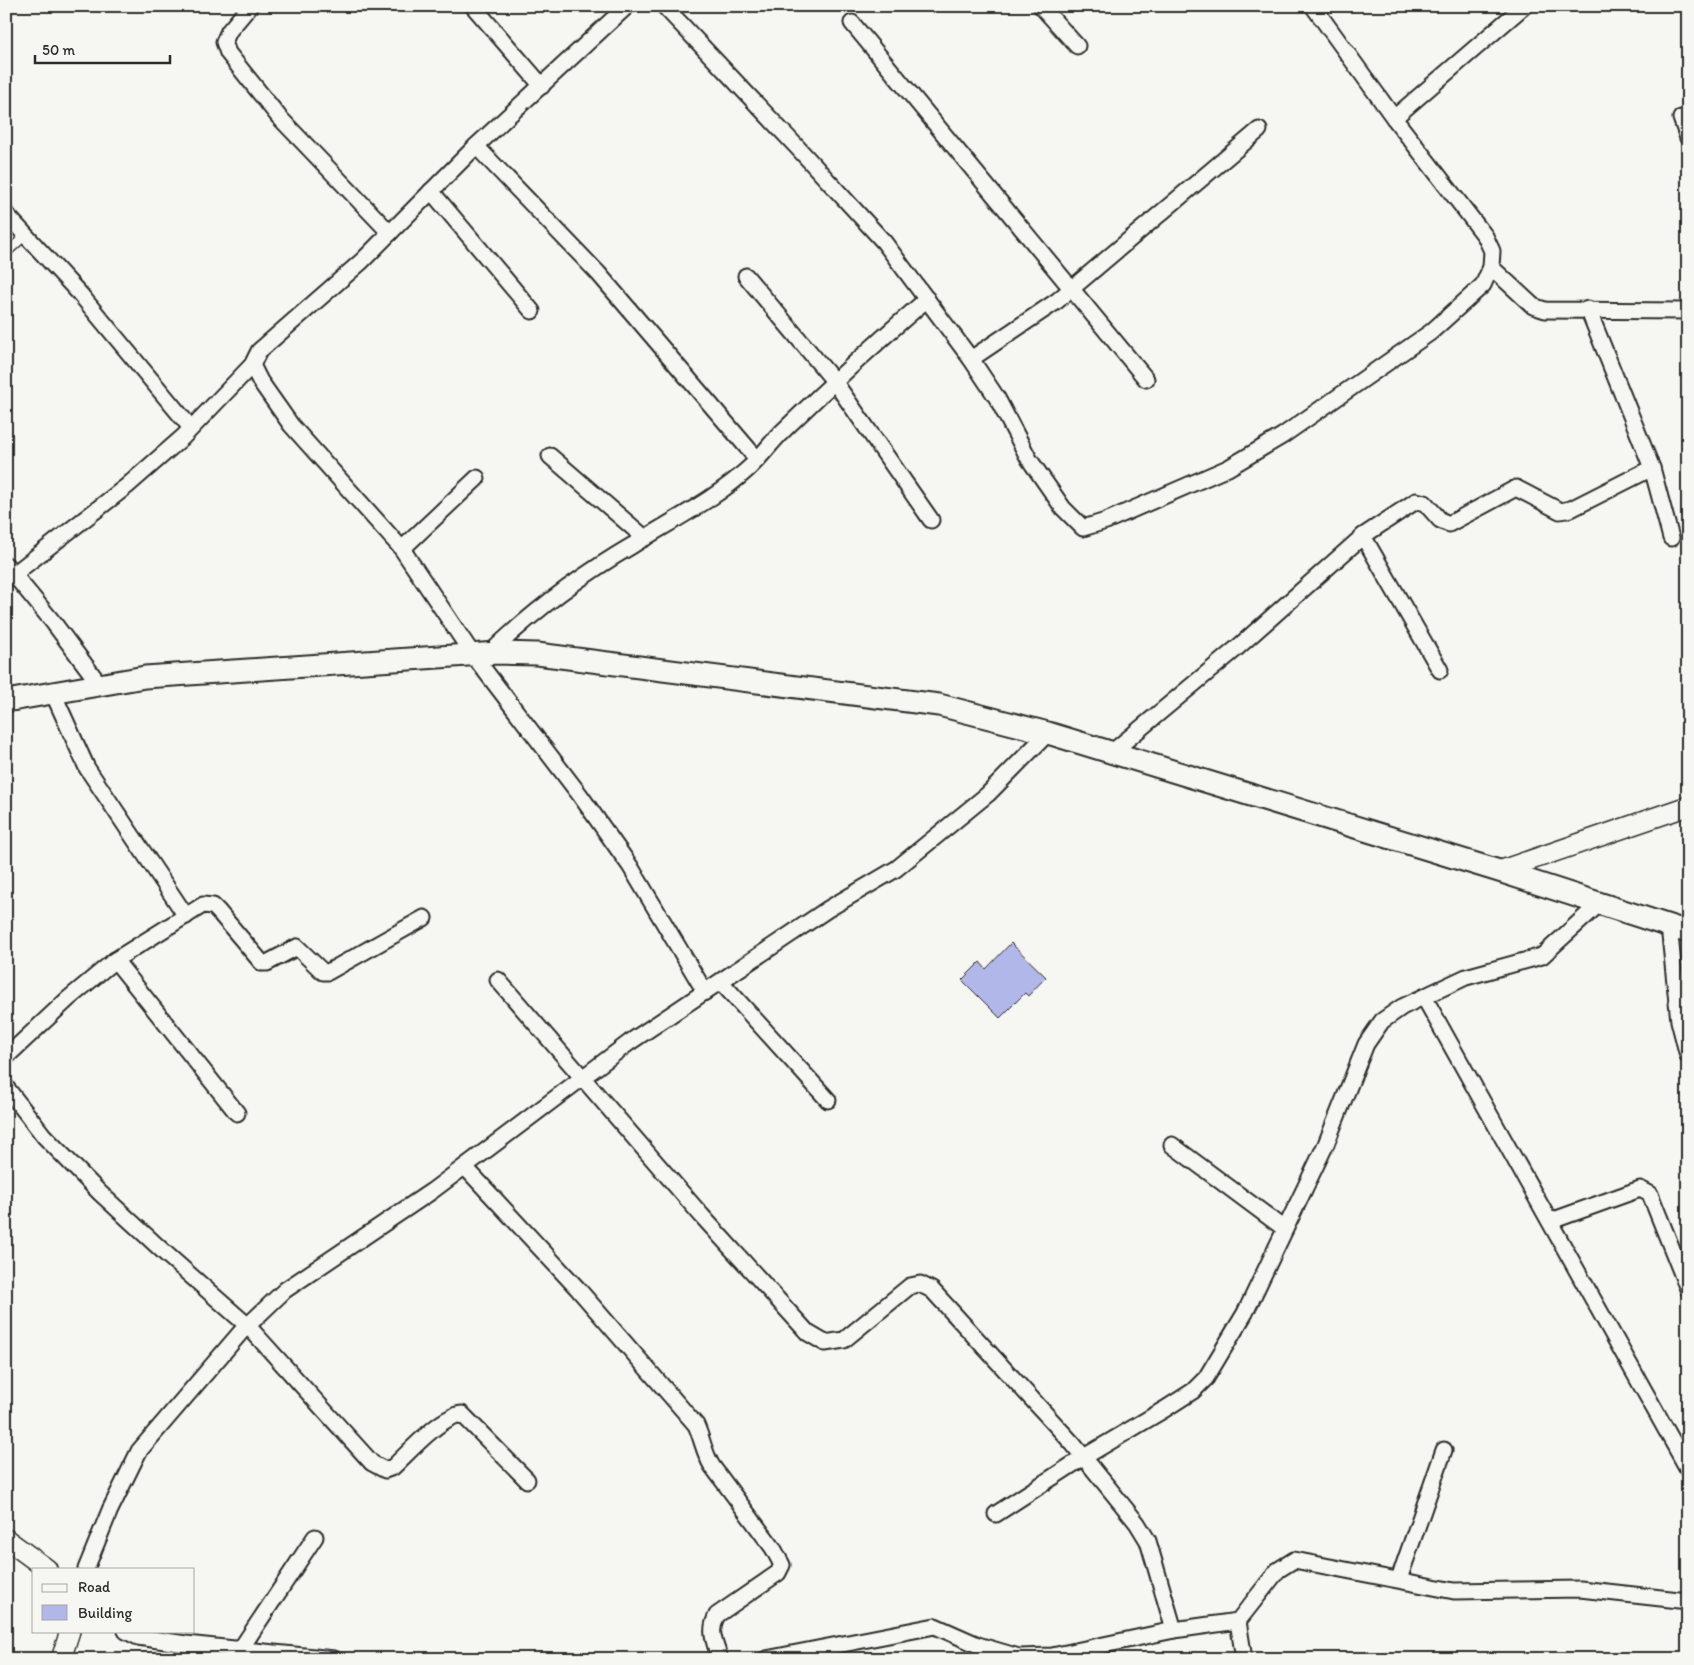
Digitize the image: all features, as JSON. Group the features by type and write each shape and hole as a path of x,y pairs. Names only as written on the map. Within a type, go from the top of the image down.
{"main road":[{"path":"6,701 145,677 481,654 537,654 939,705 1048,733 1500,871 1679,929"}],"street":[{"path":"250,6 229,32 224,42 228,53 279,117 390,233"},
{"path":"473,6 542,86"},
{"path":"100,685 53,622 10,570 127,486 191,428 252,365 259,351 362,261 476,146 627,6"},
{"path":"664,6 870,228 927,299 997,398 1029,459 1062,508 1083,528 1106,521 1228,468 1282,436 1431,332 1483,285 1491,267 1492,252 1485,236 1394,118 1313,6"},
{"path":"1041,6 1077,46"},
{"path":"1394,118 1524,6"},
{"path":"852,23 1146,379"},
{"path":"1680,118 1688,138"},
{"path":"971,359 1072,289 1259,130"},
{"path":"476,146 598,272 757,459"},
{"path":"431,192 532,311"},
{"path":"6,214 80,294 191,428"},
{"path":"1491,267 1533,306 1544,310 1688,311"},
{"path":"746,276 834,381 931,520"},
{"path":"481,654 556,595 689,512 750,468 834,381 927,299"},
{"path":"1588,309 1652,468 1671,538"},
{"path":"252,365 260,381 291,425 402,549 481,654 630,866 705,992"},
{"path":"550,456 645,538"},
{"path":"1111,753 1237,648 1363,536 1416,501 1425,503 1440,520 1449,524 1516,488 1560,511 1571,509 1652,468"},
{"path":"402,549 478,478"},
{"path":"1363,536 1440,670"},
{"path":"53,693 88,768 186,916"},
{"path":"86,1568 110,1510 138,1452 248,1326 285,1290 432,1192 630,1042 828,909 896,869 988,794 1048,733"},
{"path":"1500,871 1688,806"},
{"path":"996,1514 1084,1457 1165,1409 1192,1391 1206,1378 1245,1313 1326,1144 1366,1044 1382,1021 1402,1007 1466,977 1542,956 1599,904"},
{"path":"6,1057 68,999 115,960 203,905 212,906 262,963 267,963 297,946 322,972 328,972 424,918"},
{"path":"1679,929 1679,1021 1688,1056"},
{"path":"115,960 237,1113"},
{"path":"498,980 702,1216 808,1333 825,1343 844,1340 910,1286 920,1284 932,1290 1084,1457 1137,1524 1148,1541 1174,1630"},
{"path":"721,982 828,1100"},
{"path":"1424,997 1688,1469"},
{"path":"6,1087 44,1136 100,1193 164,1253 248,1326 372,1463 385,1470 393,1466 438,1426 454,1415 462,1414 526,1480"},
{"path":"1172,1145 1285,1228"},
{"path":"465,1167 578,1289 696,1425 703,1439 706,1456 712,1466 773,1548 782,1565 778,1573 717,1615 712,1624 712,1634 720,1659"},
{"path":"1551,1222 1640,1189 1646,1190 1650,1194 1688,1289"},
{"path":"1399,1579 1444,1450"},
{"path":"240,1650 315,1537"},
{"path":"6,1539 46,1568"},
{"path":"766,1659 935,1626 978,1645 1019,1657 1052,1656 1174,1630 1238,1621 1278,1570 1294,1560 1454,1591 1580,1589 1688,1601"},
{"path":"1238,1621 1244,1659"},
{"path":"61,1659 70,1632"},
{"path":"128,1632 138,1637 240,1650 334,1659"}],"lane":[{"path":"6,253 26,235"}],"building":[{"path":"1011,943 1046,977 1028,996 1025,993 1000,1018 962,980 980,962 986,969"}]}
